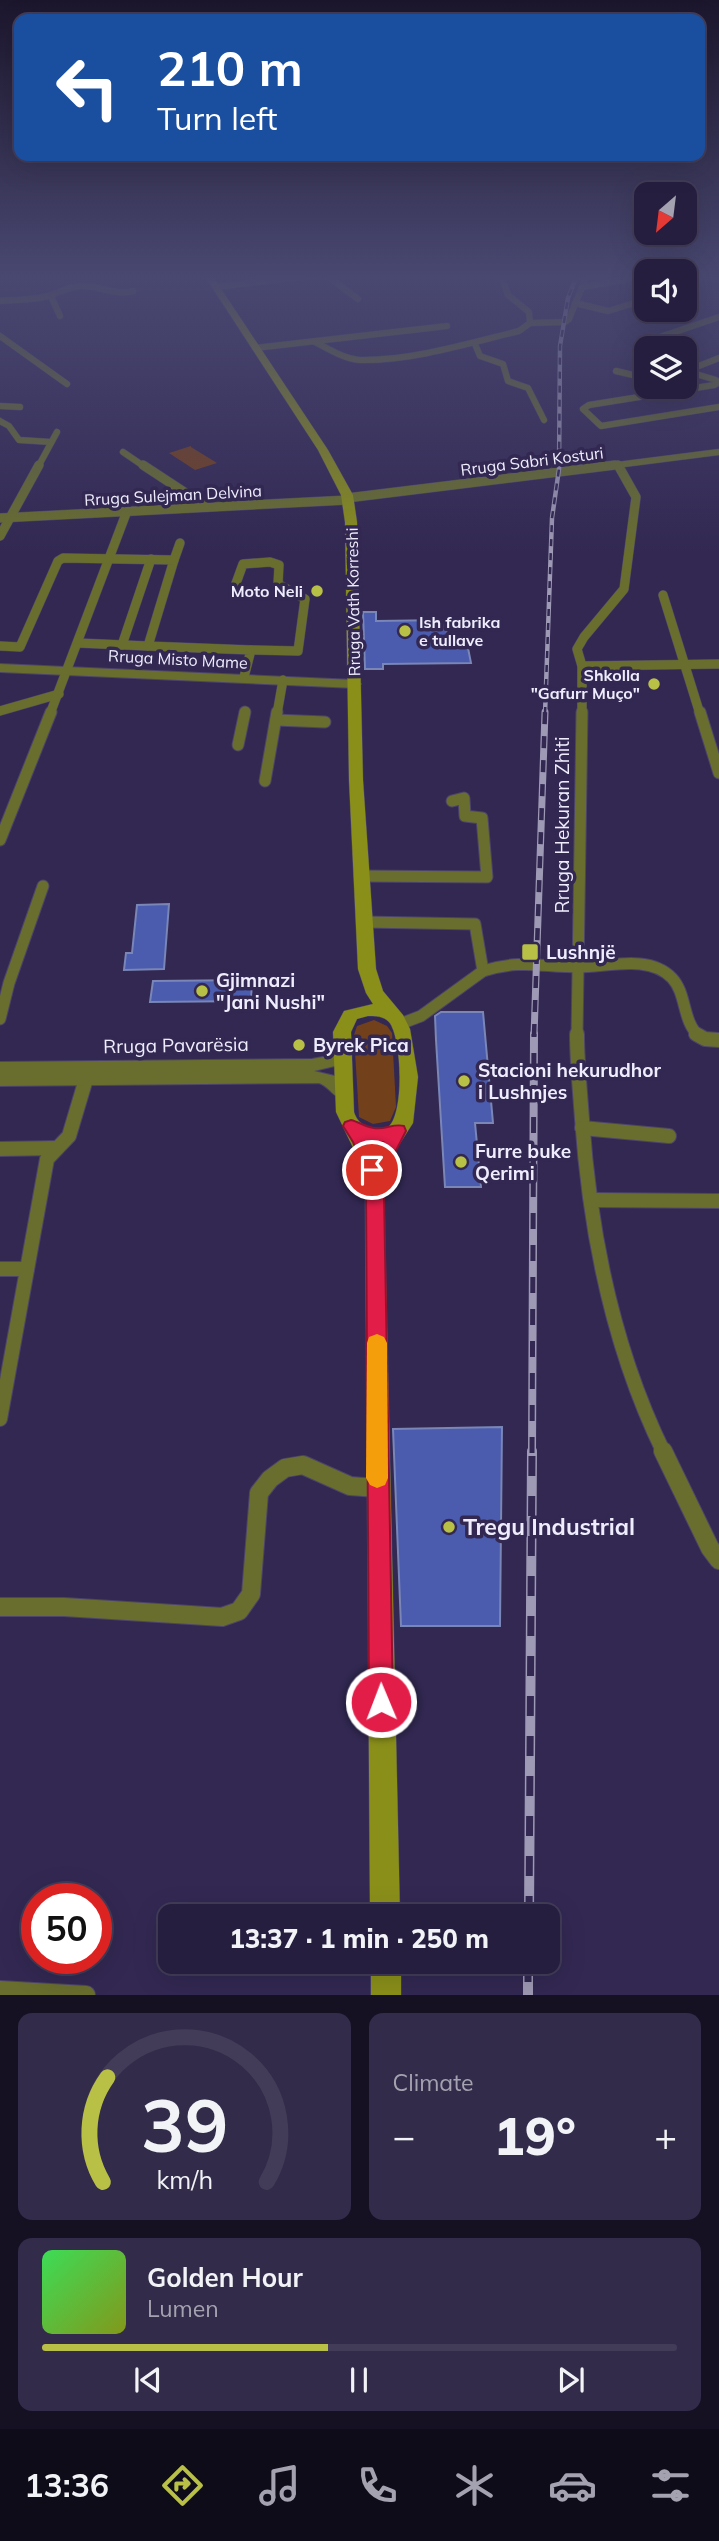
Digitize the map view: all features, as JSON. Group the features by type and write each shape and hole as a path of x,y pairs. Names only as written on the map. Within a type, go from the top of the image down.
{"main road":[{"name":"Rruga Vath Korreshi","path":"268,368 323,450 349,508 360,876 367,969 374,993 395,1019"},
{"name":"Rruga Vath Korreshi","path":"351,1126 345,1117 343,1093 343,1027 362,998 367,969"},
{"path":"349,1017 368,1010 395,1019 406,1058 408,1108 404,1122 381,1162 375,1193"},
{"path":"351,1126 371,1135 389,1135 398,1131"},
{"path":"351,1126 367,1156 375,1193 385,1904"},
{"path":"386,1974 386,1995"}],"street":[{"path":"45,368 67,384"},
{"path":"504,368 508,381 528,388 544,420"},
{"path":"617,371 634,375"},
{"path":"697,375 718,383 697,388"},
{"path":"697,395 718,408"},
{"path":"634,398 589,405 583,409 601,426 718,408"},
{"path":"0,406 20,407"},
{"path":"0,421 9,426 19,440 51,442"},
{"path":"0,536 57,432"},
{"path":"123,452 207,508"},
{"name":"Rruga Sabri Kosturi","path":"349,508 618,465 719,452"},
{"name":"Rruga Hekuran Zhiti","path":"618,465 635,497 624,589 619,600 581,641 577,649 582,666 577,1052 582,1128 602,1270 623,1355 661,1447 710,1548 719,1560"},
{"name":"Rruga Sulejman Delvina","path":"0,518 207,508 349,508"},
{"path":"0,840 59,694 127,511"},
{"path":"148,646 180,543"},
{"path":"0,646 20,647 58,561 68,557 174,559"},
{"path":"122,645 151,559"},
{"path":"78,643 298,651 305,600 278,584 279,565 270,562 243,564 235,586"},
{"path":"143,583 166,584"},
{"path":"663,595 687,664 719,773"},
{"path":"244,677 251,650"},
{"path":"582,666 719,664"},
{"name":"Rruga Misto Mame","path":"0,668 355,684"},
{"path":"265,781 283,680"},
{"path":"0,711 59,694"},
{"path":"238,745 245,712"},
{"path":"276,720 325,722"},
{"path":"360,876 486,877 482,818 465,816 464,799 452,801"},
{"path":"0,1019 4,983 43,886"},
{"path":"363,922 475,924 483,971"},
{"path":"395,1019 421,1016 483,971 513,963 580,967 625,964 648,966 665,972 680,985 688,1027 696,1036 710,1041 719,1040"},
{"name":"Rruga Pavarësia","path":"0,1068 312,1065 335,1059 343,1045"},
{"name":"Rruga Pavarësia","path":"0,1080 320,1077 335,1082 343,1093"},
{"path":"0,1419 47,1159 69,1136 86,1079"},
{"path":"582,1128 669,1136"},
{"path":"0,1149 57,1148"},
{"path":"591,1200 719,1201"},
{"path":"0,1269 27,1269"},
{"path":"0,1606 64,1607 222,1617 239,1611 251,1594 259,1493 270,1479 285,1468 303,1465 350,1486 377,1488"},
{"path":"0,1990 86,1995"}],"shaded area":[{"path":"191,446 217,463 195,470 169,453"},
{"path":"374,1020 387,1026 392,1033 396,1107 390,1121 373,1124 359,1117 354,1035 357,1026"}],"building":[{"name":"Ish fabrika e tullave","path":"363,612 376,612 376,621 445,620 448,641 460,641 461,648 468,648 471,663 383,664 383,669 365,669"},
{"path":"169,904 164,969 124,970 126,953 132,953 137,905"},
{"name":"Gjimnazi \"Jani Nushi\"","path":"252,980 251,1001 150,1002 153,981"},
{"name":"Stacioni hekurudhor i Lushnjes","path":"441,1012 483,1012 493,1123 475,1123 481,1187 445,1187 435,1016"},
{"name":"Tregu Industrial","path":"502,1427 500,1626 401,1626 393,1429"}],"railway":[{"path":"545,714 552,518 559,469 560,368"},
{"path":"534,1036 545,712"},
{"path":"532,1453 534,1034"},
{"path":"529,1904 532,1451"},
{"path":"528,1974 528,1995"}],"slow traffic":[{"path":"377,1343 377,1478"}],"place":[{"name":"Moto Neli","path":"317,591"},
{"name":"Ish fabrika e tullave","path":"405,631"},
{"name":"Shkolla \"Gafurr Muço\"","path":"654,684"},
{"name":"Lushnjë","path":"530,952"},
{"name":"Gjimnazi \"Jani Nushi\"","path":"202,991"},
{"name":"Byrek Pica","path":"299,1045"},
{"name":"Stacioni hekurudhor i Lushnjes","path":"464,1081"},
{"name":"Furre buke Qerimi","path":"461,1162"},
{"name":"Tregu Industrial","path":"449,1527"}],"route":[{"path":"372,1170 361,1140 351,1126 359,1132 371,1135 389,1135 398,1131 381,1162 375,1193 381,1702"}]}
